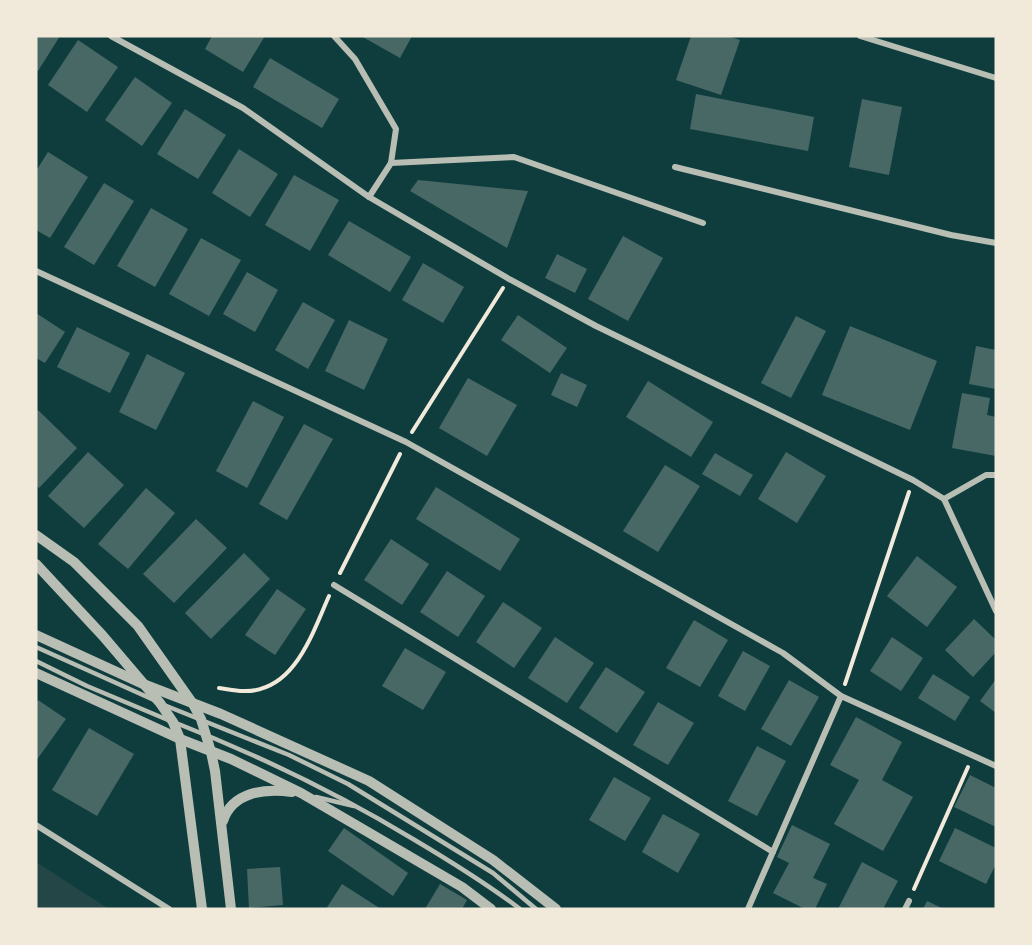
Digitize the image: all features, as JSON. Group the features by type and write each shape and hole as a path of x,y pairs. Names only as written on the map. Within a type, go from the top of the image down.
{"street":[{"path":"111,36 243,108 369,197 508,279 596,326 913,480 944,499 996,611"},
{"path":"334,36 355,59 396,129 391,163 369,197"},
{"path":"860,36 996,78"},
{"path":"391,163 514,157 703,223"},
{"path":"675,166 951,235 996,243"},
{"path":"36,271 406,442 783,653 841,696 996,766"},
{"path":"944,499 986,475 996,475"},
{"path":"36,535 74,562 138,626 201,719 211,752 222,824 231,909"},
{"path":"36,564 103,636 160,703 173,722 180,739 202,909"},
{"path":"334,585 773,852"},
{"path":"36,635 143,684 222,714 369,781 493,860 556,909"},
{"path":"36,673 180,739 231,759 301,793 462,887 491,909"},
{"path":"748,909 841,696"},
{"path":"222,824 230,805 250,794 281,790 301,793"},
{"path":"36,825 169,909"},
{"path":"904,909 909,901"}],"lane":[{"path":"36,646 160,703 289,755 348,784 493,873 536,909"},
{"path":"36,661 87,686 283,767 361,808 452,862 520,909"},
{"path":"301,793 361,808"}],"path":[{"path":"219,688 244,691 273,684 297,663 406,442 508,279"},
{"path":"841,696 913,480"},
{"path":"909,901 973,756"}],"shaded area":[{"path":"36,862 109,909 36,909"}],"building":[{"path":"36,36 60,36 38,71 36,70"},
{"path":"212,36 265,36 243,72 205,49"},
{"path":"361,36 412,36 400,58"},
{"path":"691,36 728,36 740,40 721,95 676,80"},
{"path":"78,40 118,67 87,112 48,85"},
{"path":"270,58 339,99 322,128 253,87"},
{"path":"135,77 172,103 142,146 105,120"},
{"path":"696,94 814,117 808,151 690,129"},
{"path":"862,99 902,107 889,175 849,167"},
{"path":"185,109 226,135 198,179 157,154"},
{"path":"239,149 278,174 250,217 212,193"},
{"path":"48,152 88,177 50,238 36,230 36,171"},
{"path":"294,175 339,200 310,251 265,225"},
{"path":"418,180 528,191 507,248 410,191"},
{"path":"104,183 134,201 94,265 64,247"},
{"path":"151,208 188,229 155,287 117,266"},
{"path":"349,221 411,257 390,292 328,255"},
{"path":"623,236 663,258 628,321 588,299"},
{"path":"201,238 241,260 209,316 169,294"},
{"path":"557,254 587,269 575,293 545,278"},
{"path":"423,263 464,287 443,323 402,300"},
{"path":"247,272 278,290 255,332 223,314"},
{"path":"303,302 335,320 308,369 275,350"},
{"path":"36,313 65,332 45,363 36,358"},
{"path":"518,315 567,348 550,373 501,340"},
{"path":"796,316 826,331 791,398 761,383"},
{"path":"349,320 388,339 364,390 325,371"},
{"path":"850,326 937,361 910,430 822,395"},
{"path":"77,327 130,353 110,393 57,367"},
{"path":"976,346 996,350 996,389 969,384"},
{"path":"147,354 185,373 156,430 119,412"},
{"path":"561,373 587,385 577,407 551,395"},
{"path":"468,378 517,405 487,456 439,428"},
{"path":"648,381 713,422 691,457 626,417"},
{"path":"962,393 990,398 987,415 996,417 996,456 952,448"},
{"path":"253,401 284,417 247,488 216,471"},
{"path":"38,410 77,448 39,488 36,485 36,412"},
{"path":"304,424 333,439 287,520 259,504"},
{"path":"88,452 124,485 84,528 48,496"},
{"path":"786,452 826,476 797,523 758,499"},
{"path":"715,453 753,475 740,496 702,474"},
{"path":"665,465 700,486 658,552 623,531"},
{"path":"436,487 520,539 500,571 416,519"},
{"path":"146,488 175,513 128,569 98,544"},
{"path":"196,519 227,548 174,603 143,574"},
{"path":"391,539 429,564 402,605 364,580"},
{"path":"244,553 270,579 211,639 185,613"},
{"path":"917,556 957,587 927,627 887,596"},
{"path":"447,571 485,596 458,637 420,612"},
{"path":"277,589 306,609 275,655 245,635"},
{"path":"503,602 542,628 514,668 476,642"},
{"path":"974,619 996,640 996,652 973,677 945,650"},
{"path":"694,620 728,640 700,687 666,668"},
{"path":"555,637 594,663 567,703 528,678"},
{"path":"892,637 923,658 901,691 870,671"},
{"path":"405,648 446,672 423,710 382,686"},
{"path":"743,651 770,666 745,711 718,696"},
{"path":"606,667 645,692 617,733 579,708"},
{"path":"933,674 970,697 955,721 918,698"},
{"path":"996,679 996,713 980,701"},
{"path":"789,680 819,697 791,746 761,729"},
{"path":"38,700 66,719 36,761 36,704"},
{"path":"658,702 694,723 668,765 633,745"},
{"path":"856,717 902,742 882,780 913,797 883,851 834,824 859,780 830,765"},
{"path":"89,728 134,754 97,816 52,790"},
{"path":"757,746 786,761 757,816 728,801"},
{"path":"970,775 996,788 996,827 954,807"},
{"path":"614,777 651,798 625,841 589,820"},
{"path":"663,814 700,834 678,873 642,852"},
{"path":"792,825 830,844 813,878 827,884 815,909 805,909 773,893 789,863 777,857"},
{"path":"344,828 408,873 393,896 328,851"},
{"path":"955,828 996,848 996,864 986,884 939,861"},
{"path":"862,862 898,881 883,909 838,909"},
{"path":"280,867 283,905 249,908 247,869"},
{"path":"342,884 381,909 326,909"},
{"path":"440,884 467,900 462,909 425,909"},
{"path":"927,901 944,909 923,909"}]}
